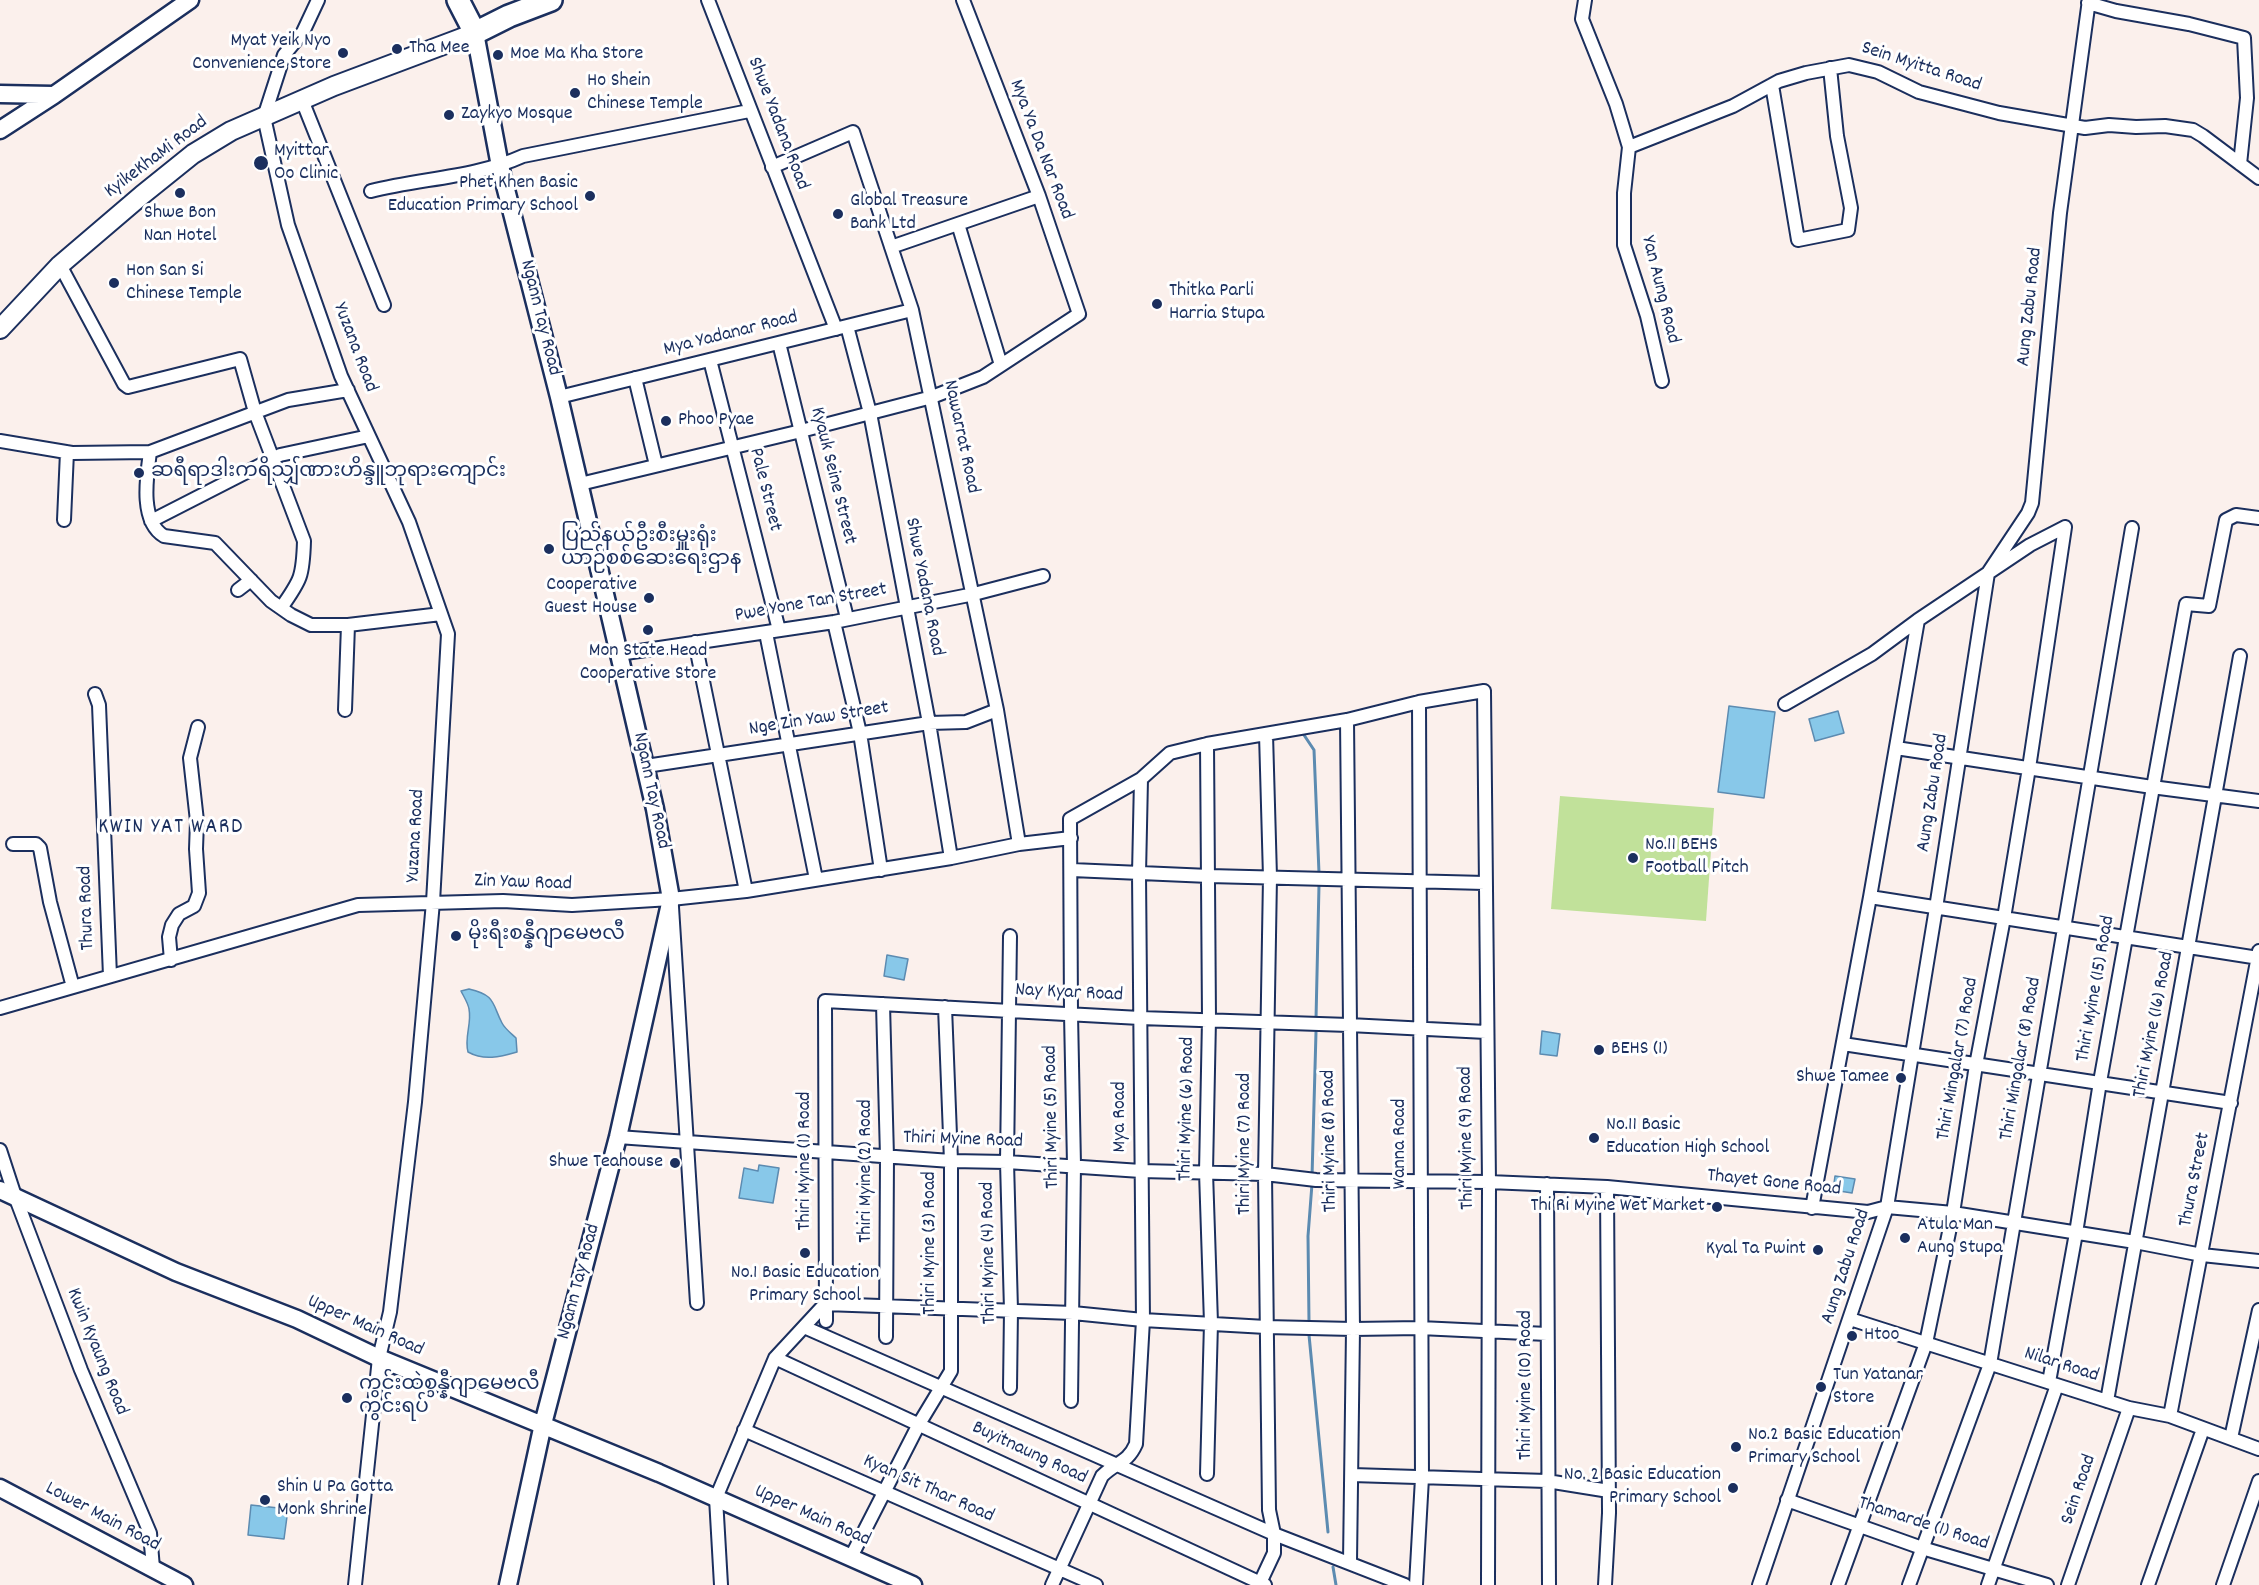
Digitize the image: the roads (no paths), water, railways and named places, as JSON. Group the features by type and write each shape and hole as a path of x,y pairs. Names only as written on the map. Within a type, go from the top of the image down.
{"highway":[{"name":"Ngann Tay Road","path":"458,0 475,33"},
{"path":"475,33 551,0"}],"main road":[{"path":"0,130 190,0"},
{"name":"KyikeKhaMi Road","path":"0,329 60,265 193,154 231,131 302,100 475,33"},
{"name":"Ngann Tay Road","path":"475,33 500,166 559,397 620,654 646,766 671,899 618,1137 543,1424 508,1585"},
{"path":"0,94 54,95"},
{"name":"Upper Main Road","path":"8,1193 176,1272 297,1320 379,1358 543,1424 913,1585"},
{"name":"Lower Main Road","path":"0,1488 184,1585"}],"street":[{"path":"264,117 284,55 303,32 318,0"},
{"name":"Shwe Yadana Road","path":"708,0 772,167 841,327 870,413 929,723 951,858"},
{"name":"Mya Ya Da Nar Road","path":"963,0 1039,196 1080,314 1001,365"},
{"name":"Yan Aung Road","path":"1585,0 1582,19 1616,104 1629,147 1624,193 1624,245 1647,316 1662,381"},
{"path":"2089,1 2116,11 2189,24 2244,38 2247,98 2240,164"},
{"name":"Aung Zabu Road","path":"1759,1585 1887,1207 1988,573 2028,513 2032,503 2060,213 2089,1"},
{"name":"Sein Myitta Road","path":"1629,147 1733,106 1772,85 1806,73 1849,65 1878,72 1919,92 1999,113 2085,128 2109,125 2165,126 2193,130 2259,178"},
{"path":"1772,85 1798,240 1848,230 1851,208 1837,136 1830,68"},
{"path":"302,100 384,305"},
{"path":"371,191 400,183 462,175 500,166 523,156 750,111"},
{"name":"Yuzana Road","path":"264,117 288,225 348,390 409,522 448,634 433,902 415,1102 390,1312 379,1358 355,1585"},
{"name":"Nawarrat Road","path":"772,167 853,132 912,310 998,710 1019,844"},
{"path":"891,247 1039,196"},
{"path":"579,484 932,397 983,377 1001,365 958,224"},
{"path":"60,265 124,384 128,387 238,358 255,412 304,541 299,582 281,608"},
{"name":"Mya Yadanar Road","path":"559,397 912,310"},
{"name":"Kyauk Seine Street","path":"779,343 801,431 841,620 881,870"},
{"name":"Pale Street","path":"710,360 779,630"},
{"path":"635,378 656,465"},
{"path":"0,441 67,452 150,452 288,400 348,390"},
{"path":"151,521 280,455 369,436"},
{"path":"64,520 67,452"},
{"path":"150,452 146,492 151,521 159,533 164,536 215,543 281,608 311,625 348,625 441,614"},
{"name":"Thiri Myine (15) Road","path":"1988,1585 2053,1384 2100,1082 2186,604 2210,606 2226,520 2236,515 2259,518"},
{"name":"Thiri Mingalar (7) Road","path":"1838,1585 1926,1343 1953,1213 1976,1065 2004,918 2065,527 2030,545 1988,573"},
{"name":"Thiri Mingalar (8) Road","path":"1910,1585 1990,1364 2038,1074 2066,928 2132,528"},
{"path":"1785,704 1872,654 1988,573"},
{"name":"Pwe Yone Tan Street","path":"620,654 841,620 974,594 1043,576"},
{"path":"238,590 251,580"},
{"path":"1812,1208 1870,897 1918,620"},
{"path":"345,710 348,625"},
{"path":"766,633 816,879"},
{"path":"695,642 746,891"},
{"name":"Thiri Myine (16) Road","path":"2107,1401 2240,656"},
{"name":"Thiri Myine (9) Road","path":"1419,702 1484,691 1489,1182 1488,1585"},
{"name":"Thura Road","path":"95,694 99,705 110,976"},
{"path":"1141,779 1170,753 1206,744 1347,720 1419,702"},
{"name":"Wanna Road","path":"1416,1585 1422,1478 1419,702"},
{"name":"Nge Zin Yaw Street","path":"646,766 860,732 929,723 966,722 998,710"},
{"name":"Thiri Myine (8) Road","path":"1347,720 1353,1329 1350,1562"},
{"path":"171,960 169,937 172,925 179,914 194,906 200,893 196,849 197,821 190,758 198,727"},
{"name":"Thiri Myine (7) Road","path":"1261,1584 1274,1553 1274,1534 1269,1510 1266,1327 1266,1023 1270,877 1266,734"},
{"name":"Thiri Myine (6) Road","path":"1206,744 1209,876 1206,1172 1211,1323 1207,1474"},
{"path":"1896,748 2259,801"},
{"name":"Thiri Myine (5) Road","path":"1071,1401 1074,1165 1070,819 1141,779"},
{"name":"Mya Road","path":"1052,1585 1102,1476 1130,1457 1136,1444 1143,1320 1139,874 1141,779"},
{"name":"Zin Yaw Road","path":"0,1008 358,905 503,900 572,905 671,899 746,891 951,858 1019,844 1071,838"},
{"path":"1053,839 1071,864 1139,874 1485,884"},
{"path":"13,844 36,844 40,848 50,902 73,987"},
{"path":"1870,897 2126,938 2259,956"},
{"path":"671,899 697,1303"},
{"name":"Thiri Myine (4) Road","path":"1010,936 1007,1162 1011,1310 1010,1388"},
{"name":"Thura Street","path":"2170,1416 2259,956"},
{"name":"Thiri Myine (1) Road","path":"826,1321 824,1003 827,1001 884,1004"},
{"name":"Nay Kyar Road","path":"884,1004 1140,1018 1486,1032"},
{"name":"Thiri Myine (2) Road","path":"884,1004 887,1157 886,1337"},
{"name":"Thiri Myine (3) Road","path":"851,1557 919,1425 951,1371 951,1161 945,1007"},
{"path":"1843,1044 2231,1103"},
{"name":"Thiri Myine Road","path":"618,1137 951,1161 1074,1165 1141,1171 1265,1174 1312,1179"},
{"name":"Kwin Kyaung Road","path":"0,1150 8,1193 150,1533 153,1568"},
{"name":"Thayet Gone Road","path":"1312,1179 1547,1184 1607,1187 1868,1212 1887,1207 1953,1213 2202,1255 2259,1261"},
{"name":"Thiri Myine (10) Road","path":"1547,1184 1549,1585"},
{"path":"1605,1585 1609,1491 1607,1187"},
{"path":"721,1585 716,1498 775,1358 825,1304 1073,1313 1143,1320 1266,1327 1420,1328 1547,1334"},
{"path":"2231,1438 2259,1310"},
{"name":"Nilar Road","path":"1850,1319 2129,1408 2170,1416 2259,1449"},
{"path":"804,1326 1274,1534 1405,1585"},
{"name":"Buyitnaung Road","path":"775,1358 1261,1584"},
{"name":"Sein Road","path":"2068,1585 2129,1408"},
{"path":"2148,1585 2203,1429"},
{"name":"Kyan Sit Thar Road","path":"744,1430 1096,1585"},
{"path":"1352,1475 1488,1481 1547,1481 1609,1491"},
{"path":"2223,1585 2259,1481"},
{"name":"Thamarde (1) Road","path":"1787,1500 1922,1548 2047,1585"}],"water":[{"path":"1729,706 1775,712 1764,798 1718,792"},
{"path":"1838,711 1844,733 1815,741 1809,719"},
{"path":"887,955 908,959 904,980 884,976"},
{"path":"469,989 489,997 503,1025 516,1038 517,1052 498,1057 486,1057 468,1052 470,1015 468,1004 461,991"},
{"path":"1542,1031 1560,1034 1557,1056 1540,1054"},
{"path":"759,1165 779,1168 773,1203 739,1198 744,1168 758,1171"},
{"path":"1835,1176 1855,1179 1852,1193 1833,1190"},
{"path":"251,1505 288,1509 284,1539 248,1535"}],"waterway":[{"path":"1302,732 1314,750 1319,873"},
{"path":"1316,1019 1319,885"},
{"path":"1312,1177 1316,1032"},
{"path":"1309,1322 1308,1236 1312,1184"},
{"path":"1309,1335 1328,1532"},
{"path":"1333,1567 1336,1585"}],"place":[{"name":"Tha Mee","path":"397,49"},
{"name":"Myat Yeik Nyo Convenience Store","path":"343,53"},
{"name":"Moe Ma Kha Store","path":"498,55"},
{"name":"Ho Shein Chinese Temple","path":"575,93"},
{"name":"Zaykyo Mosque","path":"449,115"},
{"name":"Myittar Oo Clinic","path":"261,163"},
{"name":"Shwe Bon Nan Hotel","path":"180,193"},
{"name":"Phet Khen Basic Education Primary School","path":"590,196"},
{"name":"Global Treasure Bank Ltd","path":"838,214"},
{"name":"Hon San Si Chinese Temple","path":"114,283"},
{"name":"Thitka Parli Harria Stupa","path":"1157,304"},
{"name":"Phoo Pyae","path":"666,421"},
{"name":"ဆရီရာဒါးကရိသျှ်ဏားဟိန္ဒူဘုရားကျောင်း","path":"139,473"},
{"name":"ပြည်နယ်ဦးစီးမှူးရုံး ယာဉ်စစ်ဆေးရေးဌာန","path":"549,549"},
{"name":"Cooperative Guest House","path":"649,598"},
{"name":"Mon State Head Cooperative Store","path":"648,630"},
{"name":"No.11 BEHS Football Pitch","path":"1633,858"},
{"name":"မိုးရီးစန္နီဂျာမေဗလီ","path":"456,936"},
{"name":"BEHS (1)","path":"1599,1050"},
{"name":"Shwe Tamee","path":"1901,1078"},
{"name":"No.11 Basic Education High School","path":"1594,1138"},
{"name":"Shwe Teahouse","path":"675,1163"},
{"name":"Thi Ri Myine Wet Market","path":"1717,1207"},
{"name":"Atula Man Aung Stupa","path":"1905,1238"},
{"name":"Kyal Ta Pwint","path":"1818,1250"},
{"name":"No.1 Basic Education Primary School","path":"805,1253"},
{"name":"Htoo","path":"1852,1336"},
{"name":"Tun Yatanar Store","path":"1821,1387"},
{"name":"ကွင်းထဲစွန္နီဂျာမေဗလီ ကွင်းရပ်","path":"347,1398"},
{"name":"No.2 Basic Education Primary School","path":"1736,1447"},
{"name":"No. 2 Basic Education Primary School","path":"1733,1488"},
{"name":"Shin U Pa Gotta Monk Shrine","path":"265,1500"}],"district":[{"name":"KWIN YAT WARD","path":"171,829"}]}
